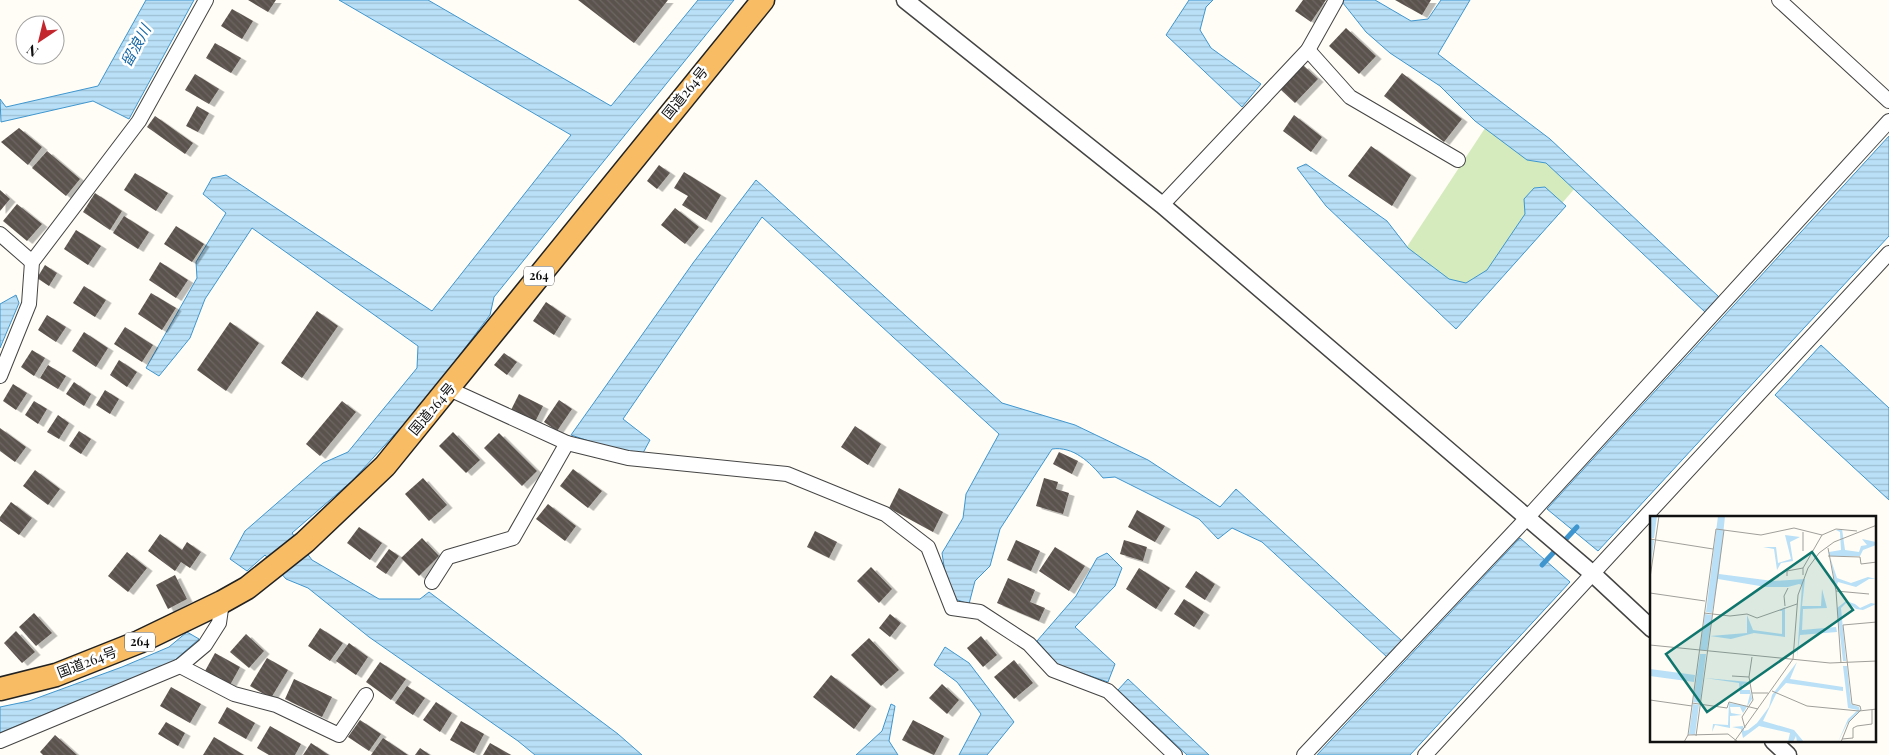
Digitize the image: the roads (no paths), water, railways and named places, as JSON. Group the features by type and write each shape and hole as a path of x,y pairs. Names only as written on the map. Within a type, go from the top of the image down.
{"highway":[{"name":"国道264号","path":"0,689 56,675 139,642 222,602 270,571 306,542 385,466 449,389 705,68 762,0"}],"street":[{"path":"0,376 29,304 32,262 139,121 206,0"},
{"path":"905,0 1162,206 1593,574 1650,627"},
{"path":"1162,206 1308,50 1336,0"},
{"path":"1779,0 1889,101"},
{"path":"1308,50 1350,97 1458,160"},
{"path":"1304,755 1526,518 1889,121"},
{"path":"0,234 32,262"},
{"path":"1425,755 1889,253"},
{"path":"449,389 567,443 628,458 787,474 885,514 928,547 952,608 980,612 1029,644 1053,670 1108,691 1175,755"},
{"path":"432,582 448,557 513,538 567,443"},
{"path":"0,741 180,666 205,645 219,623 222,602"},
{"path":"180,666 234,694 276,705 339,735 366,695"},
{"path":"1774,742 1788,755"}],"water":[{"name":"留浪川","path":"146,0 194,0 129,119 93,101 1,122 0,99 6,107 98,86"},
{"path":"339,0 428,0 611,106 698,0 734,0 494,297 490,315 424,402 353,480 292,533 312,560 379,599 420,599 429,592 618,734 642,755 535,755 518,741 369,637 308,588 286,579 265,555 247,571 230,559 245,531 323,463 348,452 417,368 418,346 252,228 205,299 190,338 159,376 146,368 197,278 196,262 226,213 203,194 212,178 226,175 432,311 571,135"},
{"path":"1189,0 1213,0 1206,7 1200,30 1211,48 1261,84 1242,107 1166,35"},
{"path":"1344,0 1375,0 1411,21 1428,19 1441,0 1470,0 1438,54 1550,139 1719,297 1705,312 1546,163 1527,160 1475,121 1440,86 1390,53 1366,32 1343,3"},
{"path":"1889,136 1889,236 1598,551 1547,509"},
{"path":"1306,164 1387,221 1408,248 1449,279 1466,283 1487,270 1525,214 1524,199 1534,188 1545,187 1566,206 1456,329 1326,206 1297,168"},
{"path":"756,180 1002,403 1075,425 1148,460 1220,507 1236,489 1402,641 1387,657 1262,542 1232,528 1218,539 1199,519 1115,477 1103,478 1080,456 1060,449 1052,449 1000,529 990,566 975,581 969,604 955,599 947,586 942,553 963,518 966,494 999,434 762,217 623,419 650,440 643,453 622,452 571,435 693,263"},
{"path":"16,295 19,303 0,348 0,304"},
{"path":"1821,345 1889,408 1889,500 1775,395"},
{"path":"1520,538 1570,582 1410,755 1317,755"},
{"path":"1107,553 1122,568 1115,586 1075,627 1115,664 1108,682 1058,665 1037,641 1076,596 1097,558"},
{"path":"187,632 199,639 174,661 0,733 0,707 29,701 122,667 169,647"},
{"path":"945,647 969,663 1014,722 987,755 959,755 981,714 957,682 934,665"},
{"path":"1128,679 1209,755 1187,755 1118,690"},
{"path":"891,704 895,706 889,741 898,755 856,755 882,731"}],"waterway":[{"path":"1542,565 1577,527"}]}
